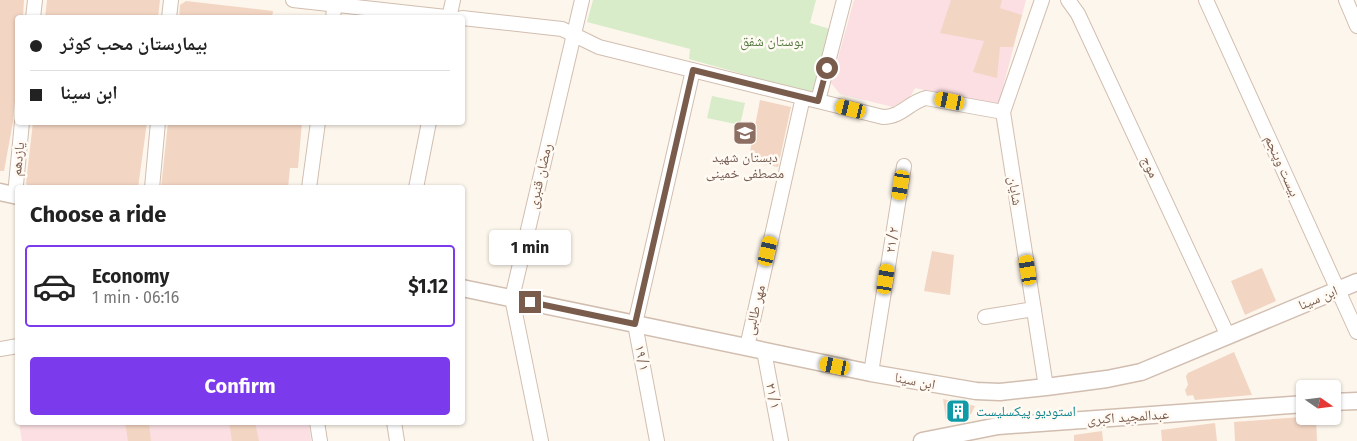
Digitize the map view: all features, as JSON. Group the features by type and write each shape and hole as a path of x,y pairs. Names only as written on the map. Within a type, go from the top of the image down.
{"street":[{"path":"33,15 35,0"},
{"path":"169,15 171,0"},
{"path":"293,0 334,7 427,15"},
{"path":"450,15 453,0"},
{"name":"رمضان قنبری","path":"540,441 512,298 582,0"},
{"path":"818,101 844,0"},
{"name":"شایان","path":"1042,0 1002,112 1046,387"},
{"name":"موج","path":"1068,0 1078,14 1228,336"},
{"path":"1078,14 1084,0"},
{"name":"بیست وپنجم","path":"1206,0 1357,332"},
{"path":"1346,0 1357,26"},
{"path":"465,18 562,29 599,47 883,117 894,117 918,100 926,98 1002,112"},
{"name":"۱۹/۱","path":"657,441 635,324 693,70"},
{"name":"مهر طالبی","path":"747,347 803,97"},
{"name":"یازدهم","path":"11,194 22,125"},
{"path":"152,185 158,125"},
{"path":"309,185 318,125"},
{"path":"417,185 428,125"},
{"name":"۲۱/۲","path":"871,373 904,166"},
{"name":"ابن سینا","path":"465,289 871,373 976,391 1000,392 1107,379 1141,372 1357,282"},
{"path":"985,317 1034,309"},
{"path":"0,349 15,346"},
{"name":"۲۱/۱","path":"764,351 781,441"},
{"path":"1341,402 1357,401"},
{"name":"عبدالمجید اکبری","path":"922,441 998,426 1296,405"},
{"path":"317,425 320,441"},
{"path":"394,425 397,441"}],"shaded area":[{"path":"854,0 1026,0 998,106 915,88 909,99 893,107 840,94 831,83"},
{"path":"19,425 309,425 311,441 22,441"}],"green space":[{"name":"بوستان شفق","path":"593,0 816,0 810,23 830,29 814,94 689,59 690,49 587,22"},
{"path":"712,96 745,103 740,125 707,118"}],"building":[{"path":"0,0 24,0 23,15 15,15 15,100 13,122 4,171 0,171"},
{"path":"47,0 160,0 158,15 45,15"},
{"path":"951,0 1002,0 1000,8 1022,15 1013,47 1000,47 997,78 973,72 984,41 940,33"},
{"path":"186,1 273,11 272,15 179,15 180,5"},
{"path":"760,100 791,107 778,167 748,162"},
{"path":"33,125 147,125 138,185 27,185"},
{"path":"168,125 302,125 298,168 290,168 288,185 161,185"},
{"path":"932,251 954,255 950,295 924,291"},
{"path":"1262,268 1276,301 1245,315 1231,281"},
{"path":"1234,352 1252,395 1195,400 1193,395 1187,396 1185,390 1188,385 1186,376 1188,373"},
{"name":"استودیو پیکسلیست","path":"943,399 975,406 971,414 946,419"},
{"path":"1296,417 1296,425 1316,425 1317,441 1235,441 1234,422"},
{"path":"1215,423 1217,441 1162,441 1161,430"},
{"path":"125,425 149,425 151,441 128,441"},
{"path":"229,425 256,425 259,441 232,441"},
{"path":"1102,431 1103,441 1074,441 1074,435"}],"place":[{"name":"دبستان شهید مصطفی خمینی","path":"745,133"},
{"name":"استودیو پیکسلیست","path":"958,411"}],"route":[{"path":"530,302 635,324 693,70 818,101 827,68"}]}
